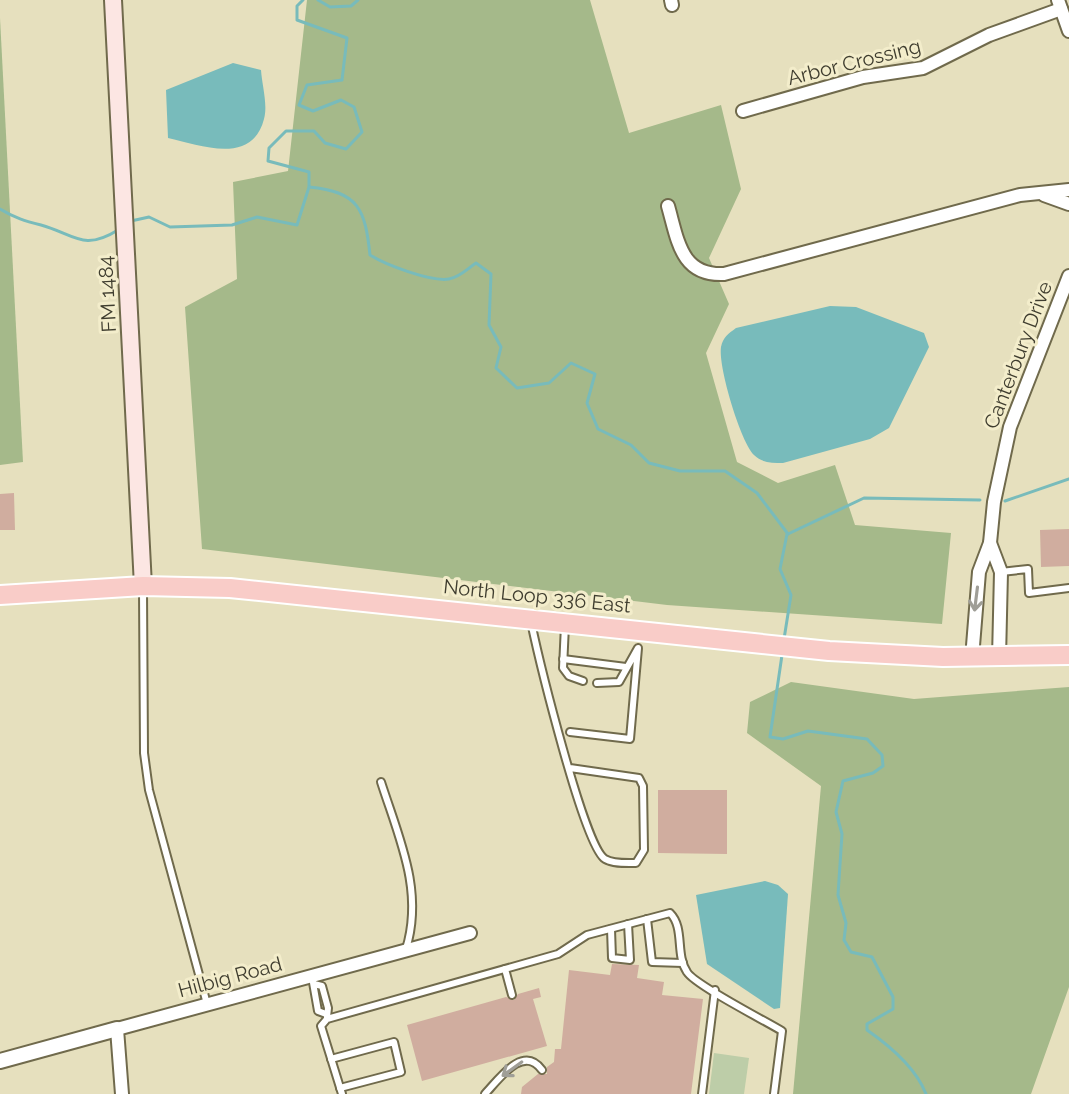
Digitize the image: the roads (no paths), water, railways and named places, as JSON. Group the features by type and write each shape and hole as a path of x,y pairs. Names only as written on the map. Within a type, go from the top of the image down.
{"main road":[{"name":"FM 1484","path":"113,0 143,586"},
{"name":"North Loop 336 East","path":"0,595 143,586 230,588 829,651 972,658 1069,655"}],"street":[{"path":"1060,4 1069,31"},
{"name":"Arbor Crossing","path":"743,111 863,77 923,68 1060,4"},
{"path":"668,206 683,259 709,275 724,274 1020,195 1044,195 1069,190"},
{"path":"1044,195 1069,204"},
{"name":"Canterbury Drive","path":"972,658 979,572 990,543 994,502 1010,427 1065,300 1069,276"},
{"name":"Canterbury Drive","path":"990,543 1001,572 999,658"},
{"name":"Hilbig Road","path":"0,1061 207,1004 313,980 406,949 470,933"},
{"path":"117,1029 122,1094"}],"lane":[{"path":"1001,572 1028,569 1029,593 1069,588"},
{"path":"143,586 144,753 149,790 207,1004"},
{"path":"530,618 546,695 570,768 598,853 606,860 636,863 644,850 643,786 639,778 570,768"},
{"path":"565,622 563,668 569,676 583,681"},
{"path":"570,732 630,739 640,629"},
{"path":"597,683 619,682 638,648"},
{"path":"563,659 626,667"},
{"path":"381,782 402,847 415,909 406,949"},
{"path":"327,1016 558,954 587,935 670,913 677,920 683,963 691,976 782,1031 774,1094"},
{"path":"647,919 652,962 683,963"},
{"path":"611,929 612,958 630,960 628,924"},
{"path":"505,969 512,995"},
{"path":"313,980 322,986 328,1008 321,1026 331,1059 341,1091 401,1072 394,1042 331,1059"},
{"path":"702,1094 715,990"},
{"path":"485,1094 512,1065 526,1060 537,1063 542,1070"}],"water":[{"path":"233,63 261,70 265,113 258,134 237,148 224,149 168,138 166,90"},
{"path":"830,306 856,307 924,333 929,347 889,428 870,439 783,463 760,460 748,447 731,402 721,356 723,341 736,328"},
{"path":"765,881 778,885 788,894 780,1008 774,1009 707,964 696,895"}],"waterway":[{"path":"303,0 297,6 297,20 347,38 342,80 307,85 299,105 313,111 341,100 354,107 362,132 346,149 325,143 314,131 286,131 269,148 268,161 309,172 309,186"},
{"path":"318,0 330,7 351,6 358,0"},
{"path":"131,221 149,217 170,227 232,225 257,217 297,225 309,187 339,193 349,199 362,215 370,255 377,259 431,278 449,279 476,263 491,274 489,325 501,347 496,368 517,388 549,383 571,363 595,374 587,403 598,429 631,445 649,463 680,471 725,471 757,493 788,534"},
{"path":"0,209 79,239 96,240 118,230"},
{"path":"1005,501 1069,479"},
{"path":"788,534 864,498 980,500"},
{"path":"784,639 791,595 780,569 787,534"},
{"path":"782,655 770,737 783,739 808,731 867,739 882,755 883,766 873,773 843,781 836,812 842,834 838,895 846,923 844,940 851,952 872,957 893,997 893,1009 867,1024 867,1030 901,1058 916,1075 926,1094"}]}
